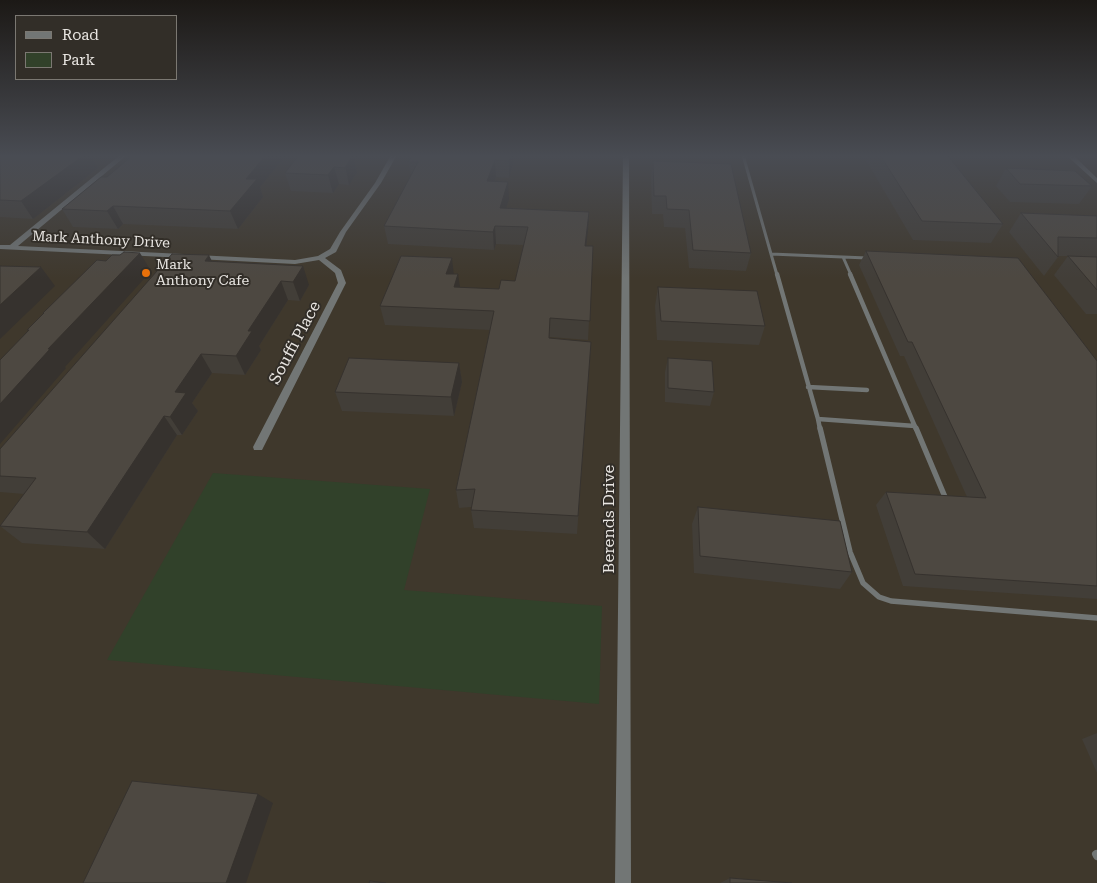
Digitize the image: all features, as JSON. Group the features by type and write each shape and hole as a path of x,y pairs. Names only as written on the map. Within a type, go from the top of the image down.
{"street":[{"path":"11,248 74,196"},
{"path":"320,258 333,250 369,196"},
{"name":"Berends Drive","path":"623,883 626,196"},
{"name":"Mark Anthony Drive","path":"0,248 295,262 320,258"},
{"name":"Souffi Place","path":"258,448 342,283 338,272 320,258"}],"lane":[{"path":"755,196 818,419 855,565 864,583 879,597 891,601 1097,618"},
{"path":"771,254 872,258"},
{"path":"843,257 945,497"},
{"path":"808,387 866,390"},
{"path":"818,419 915,426"}],"shaded area":[{"path":"0,196 1097,196 1097,883 0,883"}],"green space":[{"path":"213,473 430,489 404,590 602,606 599,704 107,660"}],"building":[{"path":"0,196 28,196 21,201 0,200"},
{"path":"78,196 242,196 230,211 113,206 107,211 62,209"},
{"path":"400,196 504,196 500,208 589,212 585,246 593,246 590,321 550,318 549,338 591,342 578,516 471,510 475,489 456,490 494,311 380,306 401,256 452,258 446,274 458,274 454,287 499,289 501,280 515,281 528,227 495,226 493,232 384,226"},
{"path":"666,196 738,196 751,253 693,250 689,210 667,209"},
{"path":"906,196 980,196 1003,224 922,221"},
{"path":"1021,213 1097,216 1097,238 1058,237 1058,257"},
{"path":"866,251 1018,258 1097,361 1097,586 915,574 886,492 986,498 912,342 908,342"},
{"path":"124,252 140,253 48,349 50,349 0,404 0,360 43,313 97,260 106,261 112,255 120,255"},
{"path":"172,254 209,255 205,261 303,266 293,282 281,281 248,331 252,331 236,356 201,354 175,392 186,393 170,417 164,416 87,532 0,526 36,478 0,476 0,449"},
{"path":"1068,256 1097,257 1097,290"},
{"path":"0,266 41,267 0,305"},
{"path":"658,287 757,291 765,326 661,321"},
{"path":"349,358 459,363 451,397 335,392"},
{"path":"668,358 712,361 714,392 668,388"},
{"path":"698,507 840,521 852,572 700,556"},
{"path":"132,781 258,794 226,883 83,883"},
{"path":"730,878 792,883 730,883"},
{"path":"370,881 386,883 369,883"}],"place":[{"name":"Mark Anthony Cafe","path":"146,273"}]}
